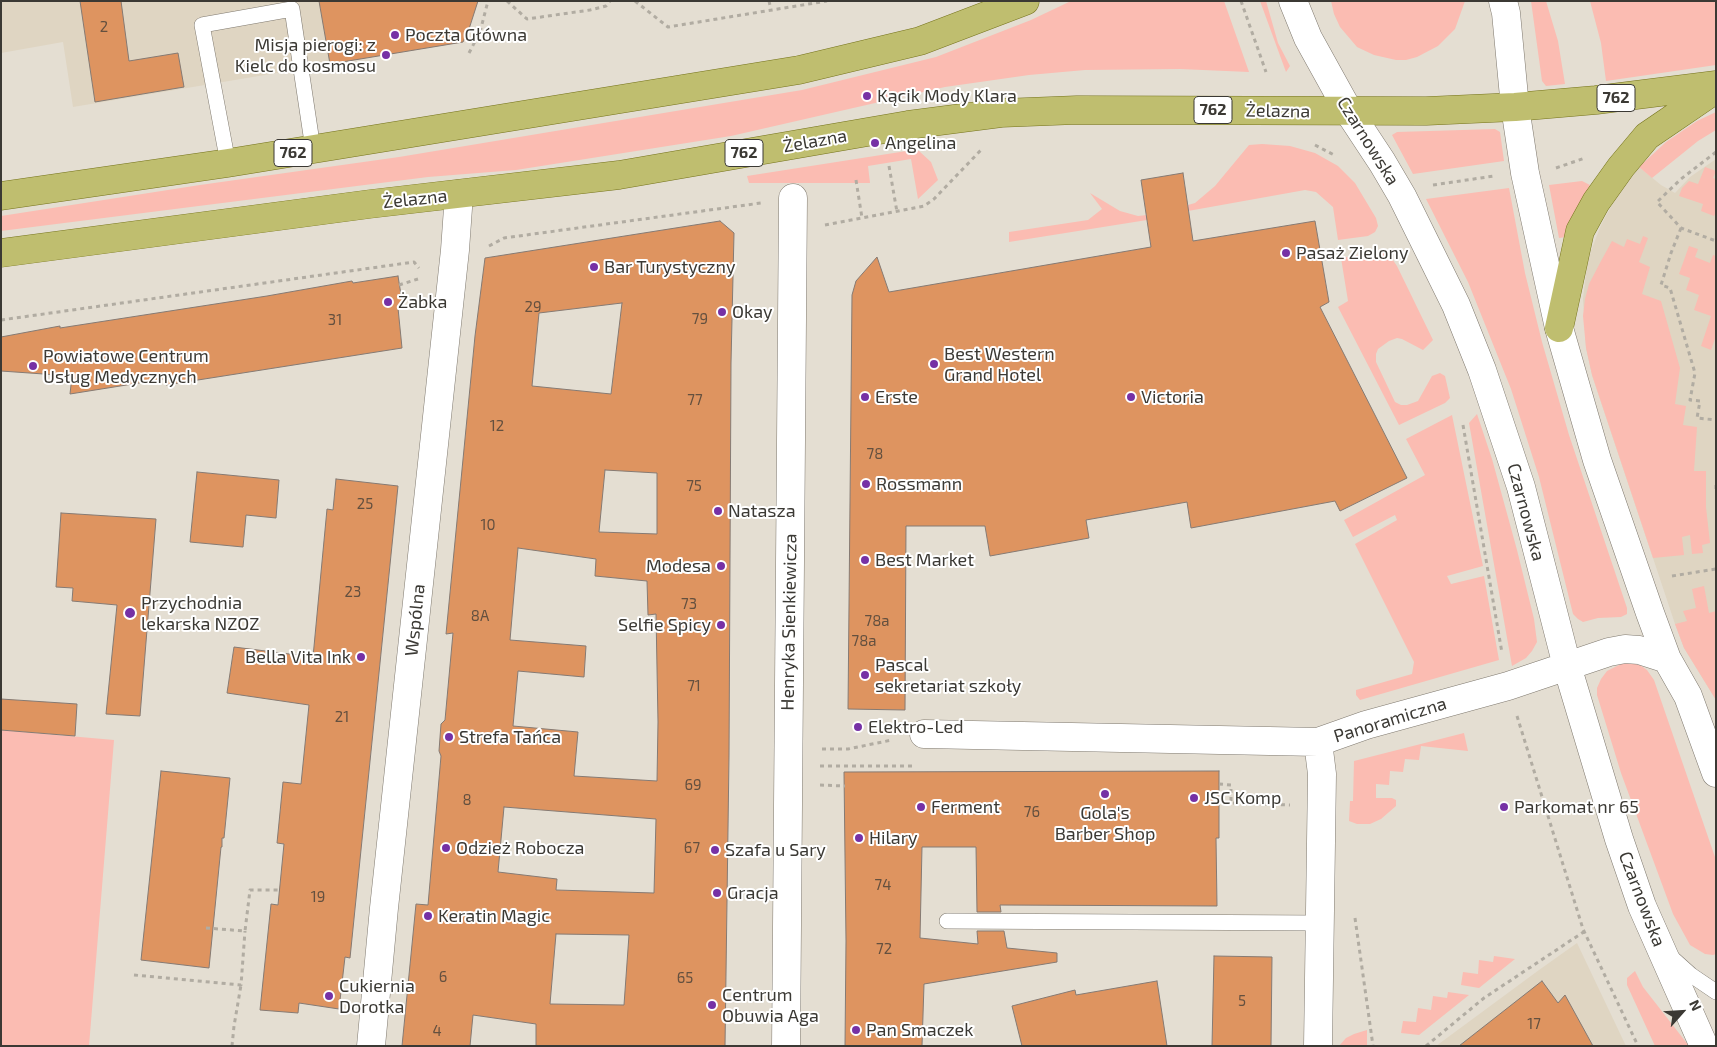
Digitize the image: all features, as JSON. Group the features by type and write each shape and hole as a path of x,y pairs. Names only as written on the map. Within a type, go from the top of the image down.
{"main road":[{"name":"762","path":"1,196 228,163 799,70 920,41 1025,1"},
{"name":"762","path":"1515,107 1596,100 1716,85"},
{"path":"1559,328 1580,231 1596,202 1621,167 1647,136 1716,89"},
{"name":"Żelazna","path":"1,253 370,204 620,175 908,125 1001,113 1077,110 1349,112 1515,107"}],"street":[{"name":"Czarnowska","path":"1293,1 1308,38 1349,112 1402,196 1429,248 1464,324 1492,397 1520,487 1567,666 1619,839 1642,906 1704,1046"},
{"path":"1503,1 1506,13 1515,107 1531,200 1559,328 1597,460 1667,659 1688,696 1716,773"},
{"name":"Wspólna","path":"371,1046 460,194"},
{"name":"Henryka Sienkiewicza","path":"786,1046 793,198"},
{"name":"Panoramiczna","path":"1318,1046 1322,774 1318,742 1366,725 1508,686 1609,652 1625,649 1645,651 1667,659"},
{"path":"924,734 1098,736 1318,742"}],"lane":[{"path":"228,163 202,25 292,9 313,149"},
{"path":"947,921 1319,923"},
{"path":"1655,936 1664,949 1680,965 1700,982 1716,992"}],"path":[{"path":"469,53 480,32 488,1"},
{"path":"507,1 527,19 590,10 606,6 610,1"},
{"path":"635,1 668,27 827,1"},
{"path":"770,1 771,10"},
{"path":"1241,1 1266,72"},
{"path":"1312,144 1338,157"},
{"path":"794,231 897,212 930,203 986,147"},
{"path":"1716,152 1658,202 1681,228 1716,241"},
{"path":"1554,168 1581,161 1588,157"},
{"path":"889,166 897,212"},
{"path":"1430,186 1497,176"},
{"path":"856,180 862,218"},
{"path":"487,247 504,238 793,198"},
{"path":"1681,228 1670,253 1661,285 1670,288 1695,373 1690,400 1700,401 1697,418 1716,420"},
{"path":"1,320 414,262 421,269"},
{"path":"400,285 427,276"},
{"path":"1463,423 1502,654"},
{"path":"1716,485 1716,490"},
{"path":"1664,578 1716,569"},
{"path":"1515,711 1564,871 1585,931 1638,1046"},
{"path":"788,749 848,749 924,734"},
{"path":"1219,784 1231,785 1231,803 1282,804"},
{"path":"232,1046 241,985 250,890 279,890"},
{"path":"206,928 245,931"},
{"path":"1426,1046 1484,998 1585,931"},
{"path":"134,975 241,985"}],"shaded area":[{"path":"1,1 477,1 463,42 73,107 63,42 1,53"},
{"path":"1071,1 1224,1 1249,72 1180,69 1085,70 1029,75 945,87 731,136 516,170 428,177 1,231 1,216 399,157 802,90 936,57 1031,20"},
{"path":"1260,1 1266,1 1278,43 1290,66 1286,72"},
{"path":"1331,1 1465,1 1455,29 1438,46 1417,57 1396,60 1374,55 1357,47 1340,27"},
{"path":"1531,1 1546,1 1558,41 1565,84 1546,86 1542,81"},
{"path":"1590,1 1716,1 1716,65 1606,81 1601,43"},
{"path":"1716,112 1716,130 1698,141 1652,178 1639,167 1666,142 1697,121"},
{"path":"1495,129 1500,132 1504,161 1413,174 1392,135 1397,132"},
{"path":"1249,145 1290,146 1315,153 1338,166 1355,183 1376,218 1378,226 1375,232 1368,236 1338,240 1333,207 1316,192 1305,190 1188,211 1188,205 1195,203 1215,186"},
{"path":"913,150 919,151 931,162 938,180 918,199 911,159 868,166 870,183 749,183 747,176"},
{"path":"1716,159 1716,700 1684,648 1592,375 1586,348 1583,299 1587,265 1601,225 1613,203 1639,167 1661,185 1675,193 1690,177"},
{"path":"1705,167 1716,171 1713,178 1716,179 1716,212 1714,216 1701,211 1703,204 1679,196 1682,188 1689,181 1698,184"},
{"path":"1582,181 1590,185 1566,237 1559,238 1549,185"},
{"path":"1509,188 1525,273 1542,342 1569,435 1627,608 1627,614 1621,617 1598,618 1583,622 1573,614 1539,477 1511,389 1468,282 1426,199"},
{"path":"1090,193 1120,211 1138,216 1147,215 1147,220 1009,242 1009,232 1088,220 1102,209"},
{"path":"1643,236 1648,238 1639,262 1650,267 1642,294 1661,301 1680,368 1675,404 1686,406 1683,425 1697,427 1694,471 1706,471 1706,507 1710,543 1702,545 1703,553 1692,554 1690,535 1682,537 1684,555 1653,558 1592,375 1586,348 1583,316 1589,284 1612,241 1624,247 1627,239 1640,244"},
{"path":"1689,246 1698,249 1695,257 1710,263 1713,255 1716,256 1716,336 1711,350 1701,346 1711,316 1694,310 1699,295 1686,290 1690,278 1679,274"},
{"path":"1379,252 1388,253 1397,266 1433,340 1423,350 1397,338 1378,349 1376,362 1395,402 1407,405 1418,401 1432,376 1440,373 1445,376 1450,398 1445,403 1399,425 1338,307 1348,301 1341,258"},
{"path":"1477,414 1492,459 1534,619 1537,642 1526,658 1512,666 1469,423"},
{"path":"1452,415 1483,566 1447,576 1451,584 1484,576 1499,660 1360,700 1356,695 1356,690 1412,674 1414,662 1355,544 1397,520 1395,515 1353,537 1344,520 1425,475 1406,439"},
{"path":"1704,586 1709,613 1716,611 1716,700 1684,648 1675,624 1687,621 1683,611 1696,608 1692,589"},
{"path":"1625,662 1640,665 1647,670 1654,680 1716,860 1716,954 1713,955 1705,954 1690,945 1673,914 1621,773 1597,695 1597,688 1607,671"},
{"path":"1,730 114,740 89,1046 1,1046"},
{"path":"1464,733 1468,751 1421,746 1419,760 1405,759 1403,772 1390,771 1389,785 1376,784 1376,798 1392,798 1396,800 1396,806 1381,819 1370,824 1357,824 1349,821 1350,801 1353,801 1354,761"},
{"path":"1577,943 1626,1046 1436,1046 1539,970"},
{"path":"1494,956 1515,959 1479,988 1461,985 1463,972 1478,974 1479,960 1493,962"},
{"path":"1635,971 1643,987 1689,1046 1655,1046 1627,985 1627,978"},
{"path":"1448,992 1469,995 1419,1035 1401,1033 1403,1021 1416,1022 1418,1008 1431,1010 1433,996 1447,998"},
{"path":"1367,1030 1367,1046 1339,1046 1346,1038"}],"building":[{"path":"80,1 121,1 129,61 178,53 184,87 95,102"},
{"name":"Poczta Główna","path":"319,1 478,1 463,42 330,64"},
{"path":"1183,173 1193,241 1315,221 1329,302 1320,307 1407,478 1340,511 1335,501 1191,528 1187,502 1086,520 1089,538 990,556 985,526 906,526 905,710 848,709 852,295 856,281 877,257 889,292 1151,247 1141,180"},
{"path":"720,221 734,233 731,363 725,1046 536,1046 536,1024 473,1015 470,1046 402,1046 416,904 428,905 441,756 439,751 441,724 445,720 453,633 446,634 475,336 485,258","holes":["622,303 611,394 532,386 539,313","605,470 657,473 657,534 599,532","518,548 596,559 595,576 647,581 648,615 656,614 657,781 574,776 578,732 513,726 518,671 584,677 586,646 510,640","504,807 656,819 654,893 556,890 557,879 498,872","556,934 629,935 624,1005 550,1004"]},
{"path":"398,276 403,307 398,308 402,348 166,385 164,379 70,394 72,376 1,371 1,337 60,326 60,328 352,281 353,283"},
{"path":"197,472 279,480 276,518 246,515 243,547 190,542"},
{"path":"336,479 398,486 350,958 345,957 339,1009 299,1003 298,1013 260,1010 271,904 278,905 284,844 277,843 283,782 301,784 309,705 227,693 234,647 313,657 327,509 333,510"},
{"name":"Przychodnia lekarska NZOZ","path":"61,513 156,519 140,716 106,714 117,605 72,601 73,588 56,587"},
{"path":"1,699 77,704 75,736 1,730"},
{"path":"161,771 230,778 209,968 141,960"},
{"path":"1219,771 1219,838 1216,838 1217,906 1000,905 1001,912 977,912 976,847 922,847 920,938 978,944 977,931 1004,931 1007,948 1057,953 1057,962 924,984 922,1046 845,1046 844,772"},
{"path":"1214,956 1272,957 1271,1046 1212,1046"},
{"path":"1157,981 1167,1046 1022,1046 1012,1006 1075,990 1076,995"},
{"path":"1542,981 1558,1003 1565,995 1593,1046 1459,1046"}],"place":[{"name":"Poczta Główna","path":"395,35"},
{"name":"Misja pierogi: z Kielc do kosmosu","path":"386,55"},
{"name":"Kącik Mody Klara","path":"867,96"},
{"name":"Angelina","path":"875,143"},
{"name":"Pasaż Zielony","path":"1286,253"},
{"name":"Bar Turystyczny","path":"594,267"},
{"name":"Żabka","path":"388,302"},
{"name":"Okay","path":"722,312"},
{"name":"Best Western Grand Hotel","path":"934,364"},
{"name":"Powiatowe Centrum Usług Medycznych","path":"33,366"},
{"name":"Erste","path":"865,397"},
{"name":"Victoria","path":"1131,397"},
{"name":"Rossmann","path":"866,484"},
{"name":"Natasza","path":"718,511"},
{"name":"Best Market","path":"865,560"},
{"name":"Modesa","path":"721,566"},
{"name":"Przychodnia lekarska NZOZ","path":"130,613"},
{"name":"Selfie Spicy","path":"721,625"},
{"name":"Bella Vita Ink","path":"361,657"},
{"name":"Pascal sekretariat szkoły","path":"865,675"},
{"name":"Elektro-Led","path":"858,727"},
{"name":"Strefa Tańca","path":"449,737"},
{"name":"Gola's Barber Shop","path":"1105,794"},
{"name":"JSC Komp","path":"1194,798"},
{"name":"Ferment","path":"921,807"},
{"name":"Parkomat nr 65","path":"1504,807"},
{"name":"Hilary","path":"859,838"},
{"name":"Odzież Robocza","path":"446,848"},
{"name":"Szafa u Sary","path":"715,850"},
{"name":"Gracja","path":"717,893"},
{"name":"Keratin Magic","path":"428,916"},
{"name":"Cukiernia Dorotka","path":"329,996"},
{"name":"Centrum Obuwia Aga","path":"712,1005"},
{"name":"Pan Smaczek","path":"856,1030"}]}
